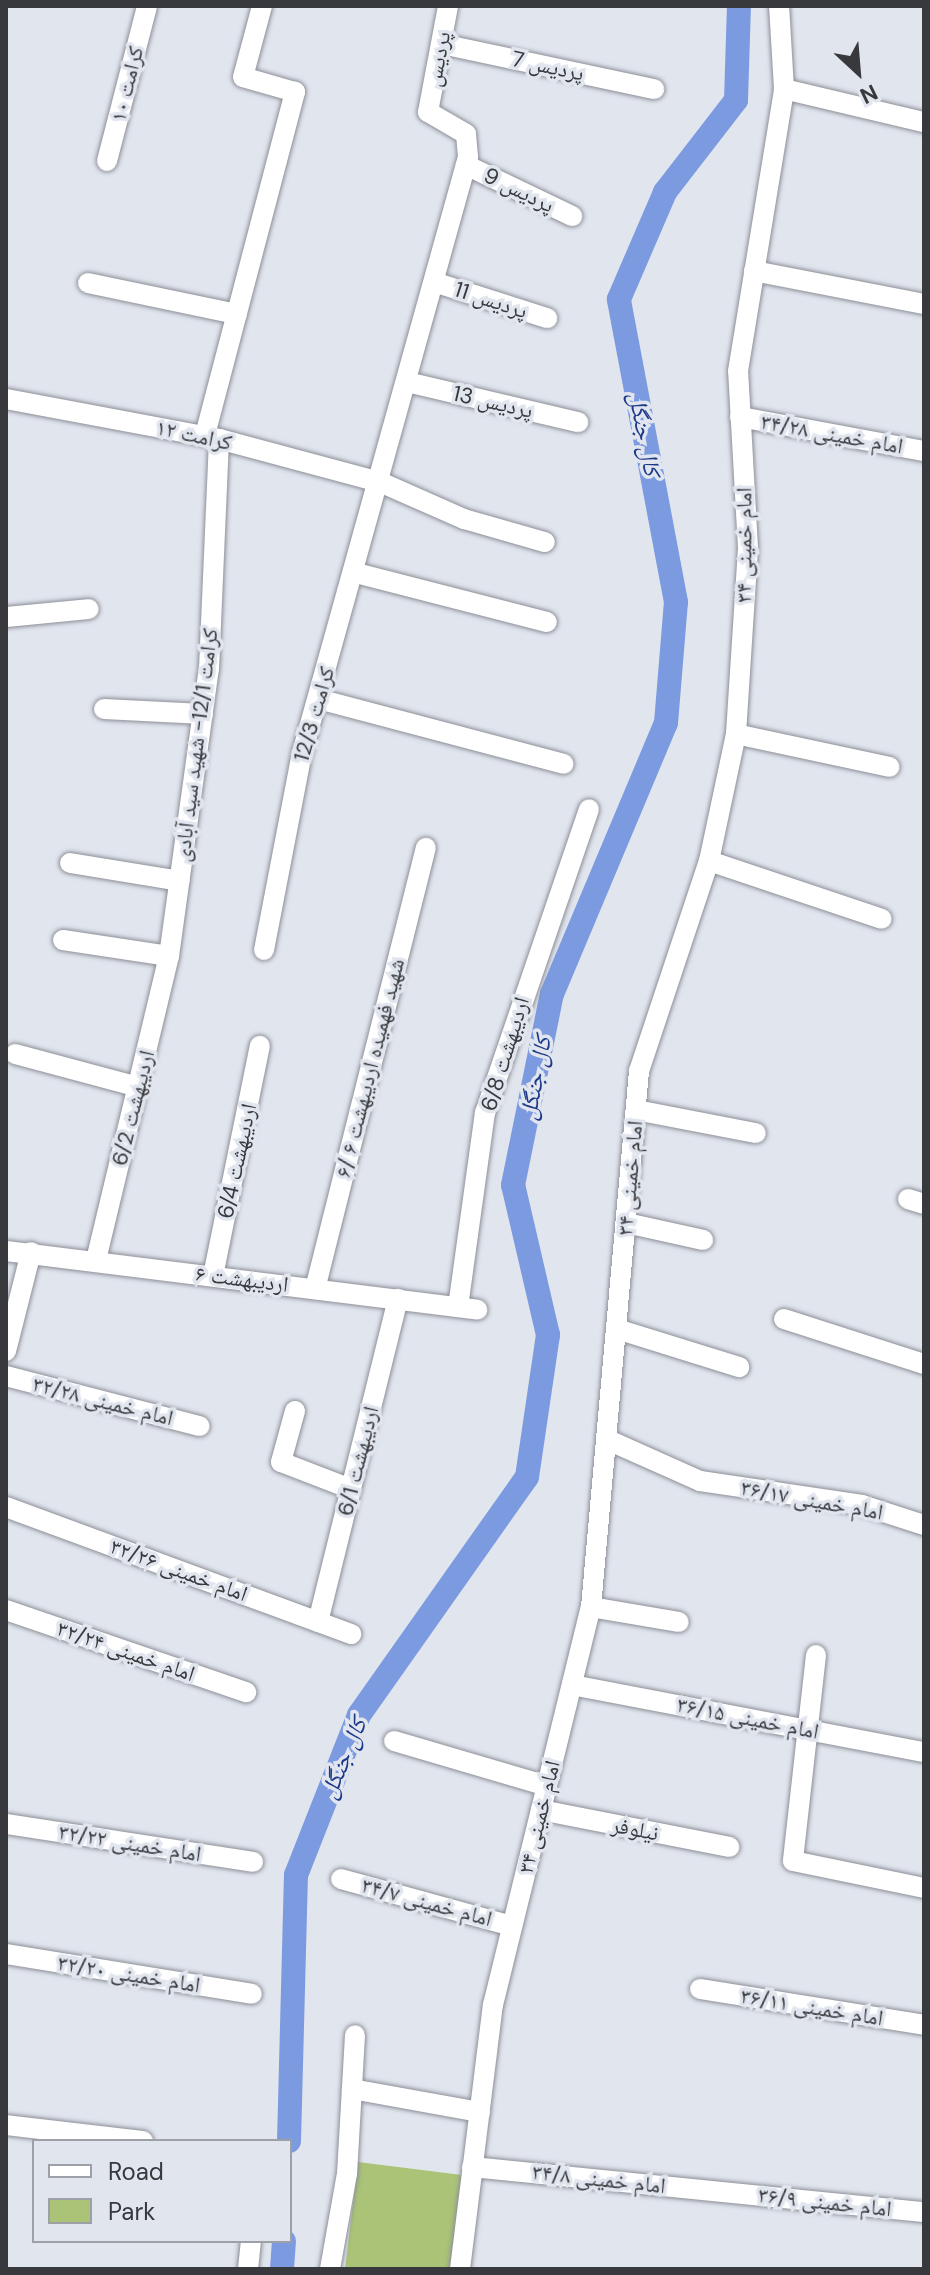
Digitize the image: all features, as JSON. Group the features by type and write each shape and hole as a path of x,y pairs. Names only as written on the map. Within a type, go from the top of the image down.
{"street":[{"name":"کرامت ۱۰","path":"107,161 147,6"},
{"name":"کرامت 12/1- شهید سید آبادی","path":"169,956 203,714 212,437 237,314 295,92 243,77 262,6"},
{"name":"پردیس","path":"448,6 428,112 466,134 466,165"},
{"name":"امام خمینی ۳۴","path":"460,2269 493,2005 591,1607 620,1330 639,1071 709,861 736,734 748,548 738,371 784,89 779,6"},
{"name":"پردیس 7","path":"442,44 654,89"},
{"path":"784,89 924,122"},
{"name":"پردیس 9","path":"466,165 572,216"},
{"name":"کرامت 12/3","path":"264,950 318,699 356,573 466,165"},
{"path":"754,271 924,304"},
{"name":"پردیس 11","path":"434,282 547,318"},
{"path":"88,283 237,314"},
{"name":"پردیس 13","path":"407,382 578,422"},
{"name":"کرامت ۱۲","path":"6,399 212,437 380,482 464,519 545,542"},
{"name":"امام خمینی ۳۴/۲۸","path":"740,417 924,451"},
{"path":"356,573 547,622"},
{"path":"6,620 89,609"},
{"path":"318,699 564,764"},
{"path":"104,709 203,714"},
{"path":"736,734 890,767"},
{"name":"اردیبهشت 6/8","path":"468,1309 485,1113 589,809"},
{"name":"شهید فهمیده اردیبهشت ۶ /۶","path":"315,1289 426,848"},
{"path":"709,861 882,919"},
{"path":"70,863 180,881"},
{"path":"63,940 169,956"},
{"name":"اردیبهشت 6/2","path":"96,1260 169,956"},
{"name":"اردیبهشت 6/4","path":"213,1276 260,1046"},
{"path":"15,1054 138,1087"},
{"path":"636,1110 756,1133"},
{"path":"626,1223 703,1240"},
{"name":"اردیبهشت ۶","path":"6,1251 468,1309"},
{"path":"6,1351 31,1252"},
{"name":"اردیبهشت 6/1","path":"318,1622 398,1299"},
{"path":"784,1319 924,1364"},
{"path":"620,1330 739,1367"},
{"name":"امام خمینی ۳۲/۲۸","path":"6,1376 200,1426"},
{"path":"295,1411 281,1462 351,1489"},
{"name":"امام خمینی ۳۶/۱۷","path":"608,1440 700,1481 862,1505 924,1525"},
{"name":"امام خمینی ۳۲/۲۶","path":"6,1507 351,1634"},
{"path":"591,1607 679,1622"},
{"name":"امام خمینی ۳۲/۲۴","path":"6,1610 246,1692"},
{"path":"816,1655 793,1861 924,1888"},
{"name":"امام خمینی ۳۶/۱۵","path":"572,1685 924,1752"},
{"path":"394,1741 547,1786"},
{"name":"نیلوفر","path":"541,1810 729,1847"},
{"name":"امام خمینی ۳۲/۲۲","path":"6,1824 253,1862"},
{"name":"امام خمینی ۳۴/۷","path":"341,1879 512,1926"},
{"name":"امام خمینی ۳۲/۲۰","path":"6,1954 252,1994"},
{"name":"امام خمینی ۳۶/۱۱","path":"700,1989 924,2025"},
{"path":"330,2269 352,2089 355,2035"},
{"path":"352,2089 480,2112"},
{"path":"6,2125 126,2139"},
{"name":"امام خمینی ۳۴/۸","path":"472,2167 725,2192"},
{"name":"امام خمینی ۳۶/۹","path":"725,2192 924,2212"},
{"path":"248,2269 251,2243"}],"green space":[{"path":"358,2162 462,2175 450,2269 345,2269"}],"waterway":[{"name":"کال جنگل","path":"289,2139 296,1875 359,1715 527,1477 548,1335 513,1185 552,994 666,723 676,602 619,299 665,192 736,100 739,6"},
{"name":"کال جنگل","path":"282,2269 284,2243"}]}
